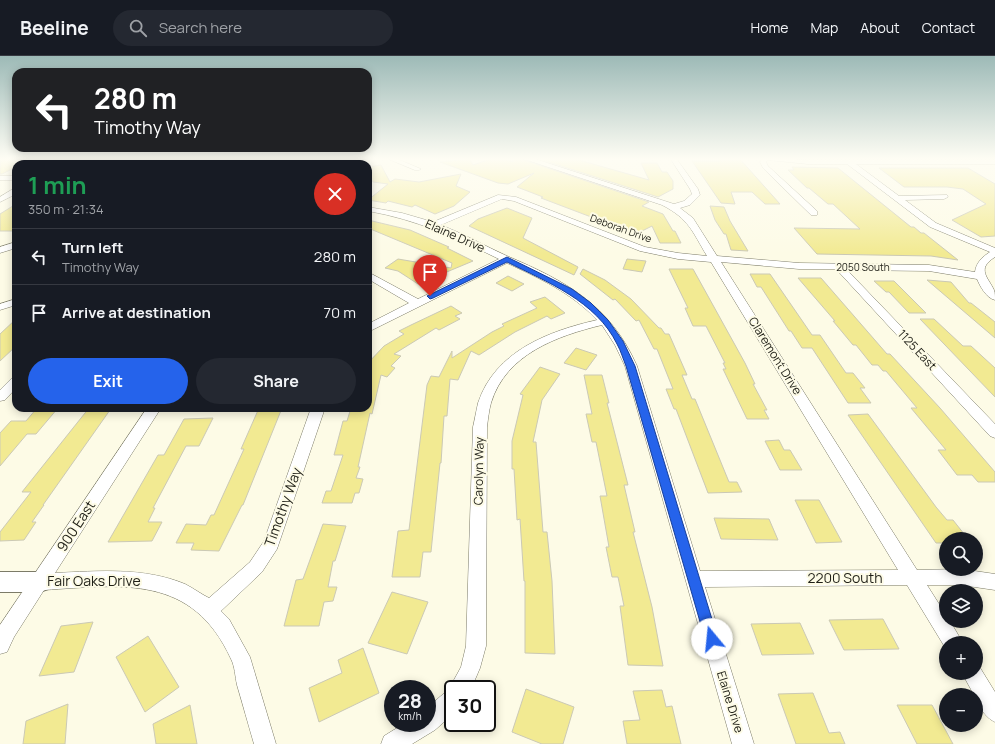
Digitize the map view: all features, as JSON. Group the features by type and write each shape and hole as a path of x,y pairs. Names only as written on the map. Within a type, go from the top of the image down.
{"street":[{"name":"Claremont Drive","path":"623,190 674,207 690,220 949,636"},
{"path":"674,207 687,203 696,195 694,190"},
{"path":"790,190 814,213"},
{"path":"886,190 940,229 995,252 982,262 979,270 979,276 995,297"},
{"path":"0,200 12,192"},
{"name":"Deborah Drive","path":"434,225 501,197 509,198 643,248 678,256 715,260"},
{"path":"897,198 944,198"},
{"name":"Elaine Drive","path":"372,210 409,217 434,225 507,259 569,291 588,305 605,322 620,342 631,366 743,744"},
{"path":"0,250 12,246"},
{"path":"372,327 507,259"},
{"name":"2050 South","path":"715,260 798,266 929,268 979,276"},
{"name":"1125 East","path":"839,267 995,433"},
{"path":"372,277 417,303"},
{"path":"0,307 12,303"},
{"name":"Carolyn Way","path":"465,680 473,662 476,646 480,427 484,399 497,375 507,364 533,345 582,326 605,322"},
{"path":"0,397 12,385"},
{"name":"900 East","path":"0,645 151,412"},
{"name":"Timothy Way","path":"210,609 256,567 272,544 317,412"},
{"name":"2200 South","path":"694,579 961,577 995,582"},
{"name":"Fair Oaks Drive","path":"40,582 117,579 144,580 169,586 192,595 210,609 226,630 239,654 264,744"},
{"path":"0,582 40,582"},
{"path":"976,680 995,711"},
{"path":"436,714 444,708"},
{"path":"392,744 411,732"}],"building":[{"path":"380,190 466,190 470,192 454,206 435,214 415,205 412,207 388,201 386,203 372,201 372,197"},
{"path":"525,190 614,190 649,202 642,206 663,214 673,231 675,231 681,243 660,243 652,226 636,234 541,198 543,197"},
{"path":"636,190 671,190 658,197"},
{"path":"712,190 768,190 780,204 765,204 752,192 731,192 735,204 721,203"},
{"path":"812,190 865,190 911,227 914,227 921,233 924,233 958,260 931,256 817,254 794,228 860,229 833,204 828,204"},
{"path":"965,190 995,190 995,236 981,237 952,220 986,204"},
{"path":"12,206 12,231 0,231 0,214"},
{"path":"710,206 724,207 730,221 748,251 731,250 726,234 724,234 715,220"},
{"path":"507,208 532,218 523,238 578,267 574,275 469,226 478,219"},
{"path":"372,221 410,230 449,247 447,248 473,261 418,284 398,271 385,268 398,259 451,268 452,263 372,230"},
{"path":"627,259 646,261 642,272 623,269"},
{"path":"583,269 605,280 631,299 659,328 661,328 665,334 669,334 687,375 682,375 692,399 695,399 729,482 737,482 742,492 708,493 676,409 674,409 666,389 673,389 657,349 654,349 639,320 636,321 615,299 613,300 580,274"},
{"path":"669,269 693,269 745,363 755,384 753,384 767,410 764,410 769,419 747,419 723,369 726,369 723,363 725,363 706,326 693,326 685,308 688,308"},
{"path":"750,274 770,274 812,335 820,335 846,373 853,373 865,388 860,388 871,403 848,403 812,348 802,348 791,331 789,331 761,287 757,287"},
{"path":"508,276 524,284 512,291 496,283"},
{"path":"798,278 821,278 887,354 890,354 940,408 995,472 995,482 978,482 972,475 957,475 938,450 946,450 911,408 917,408 886,371 883,371 878,365 872,365 856,345 853,345 833,321 835,321"},
{"path":"927,280 951,282 969,303 995,322 995,338"},
{"path":"874,281 894,281 926,313 909,313 889,292 886,292"},
{"path":"545,297 565,313 551,319 547,316 515,332 479,355 471,351 458,380 450,379 447,416 444,416 441,463 431,552 423,552 420,577 392,577 398,531 409,530 427,385 431,376 439,377 452,351 452,358 504,326 502,324 537,308 530,302"},
{"path":"451,306 462,313 455,316 460,319 439,330 436,328 394,354 401,356 391,366 395,368 387,377 381,375 372,414 370,413 358,467 360,467 356,478 363,479 359,493 355,493 352,503 322,503 326,491 331,491 343,455 334,455 343,421 347,421 350,412 372,412 372,359 384,346 404,334 399,331"},
{"path":"920,319 934,319 963,346 971,346 995,368 995,397"},
{"path":"12,323 12,350 0,361 0,334"},
{"path":"576,348 597,355 586,370 564,363"},
{"path":"540,367 560,374 542,400 533,442 536,442 543,532 547,532 552,581 555,654 525,653 525,581 520,519 517,520 514,469 512,469 512,441 523,395 520,394"},
{"path":"584,375 602,375 609,403 607,403 628,485 624,485 635,532 633,532 652,607 663,666 628,665 620,606 624,606 618,577 612,577 606,547 609,547 600,496 607,496 596,442 592,442 586,414 592,414"},
{"path":"34,412 55,412 36,434 27,434 0,466 0,433 11,421 26,421"},
{"path":"86,412 109,412 43,505 32,522 36,522 24,540 0,541 0,532 31,492 22,492"},
{"path":"257,412 280,412 243,505 219,551 191,550 194,543 176,543 186,524 206,525 211,515 214,515 244,449 241,449"},
{"path":"868,414 936,507 947,520 953,520 962,532 939,532 939,543 936,543 848,415"},
{"path":"213,418 199,446 186,446 153,508 155,508 148,522 162,522 152,541 108,542 158,455 164,455 184,419"},
{"path":"779,440 784,450 790,450 802,470 780,470 765,441"},
{"path":"795,500 819,500 842,542 816,543"},
{"path":"714,518 769,519 778,540 721,539"},
{"path":"323,524 346,526 335,561 333,561 328,587 337,587 333,601 324,602 319,626 284,626 296,580 303,579"},
{"path":"392,592 428,602 407,654 368,643"},
{"path":"883,619 899,649 844,650 829,620"},
{"path":"93,622 74,672 39,676 61,626"},
{"path":"800,623 814,654 762,655 751,624"},
{"path":"148,636 179,687 145,712 116,657"},
{"path":"363,648 379,693 319,722 309,688 342,673 338,660"},
{"path":"526,689 574,707 563,744 542,744 512,732"},
{"path":"662,690 666,707 672,706 681,744 627,744 623,721 640,720 633,691"},
{"path":"813,693 829,733 840,732 845,744 796,744 778,694"},
{"path":"68,704 65,744 23,744 26,721"},
{"path":"190,705 197,744 156,744 153,724"},
{"path":"897,705 932,705 939,718 939,732 947,732 953,744 917,744"}],"route":[{"path":"430,296 507,259 548,278 579,297 605,322 620,342 631,366 712,639"}]}
